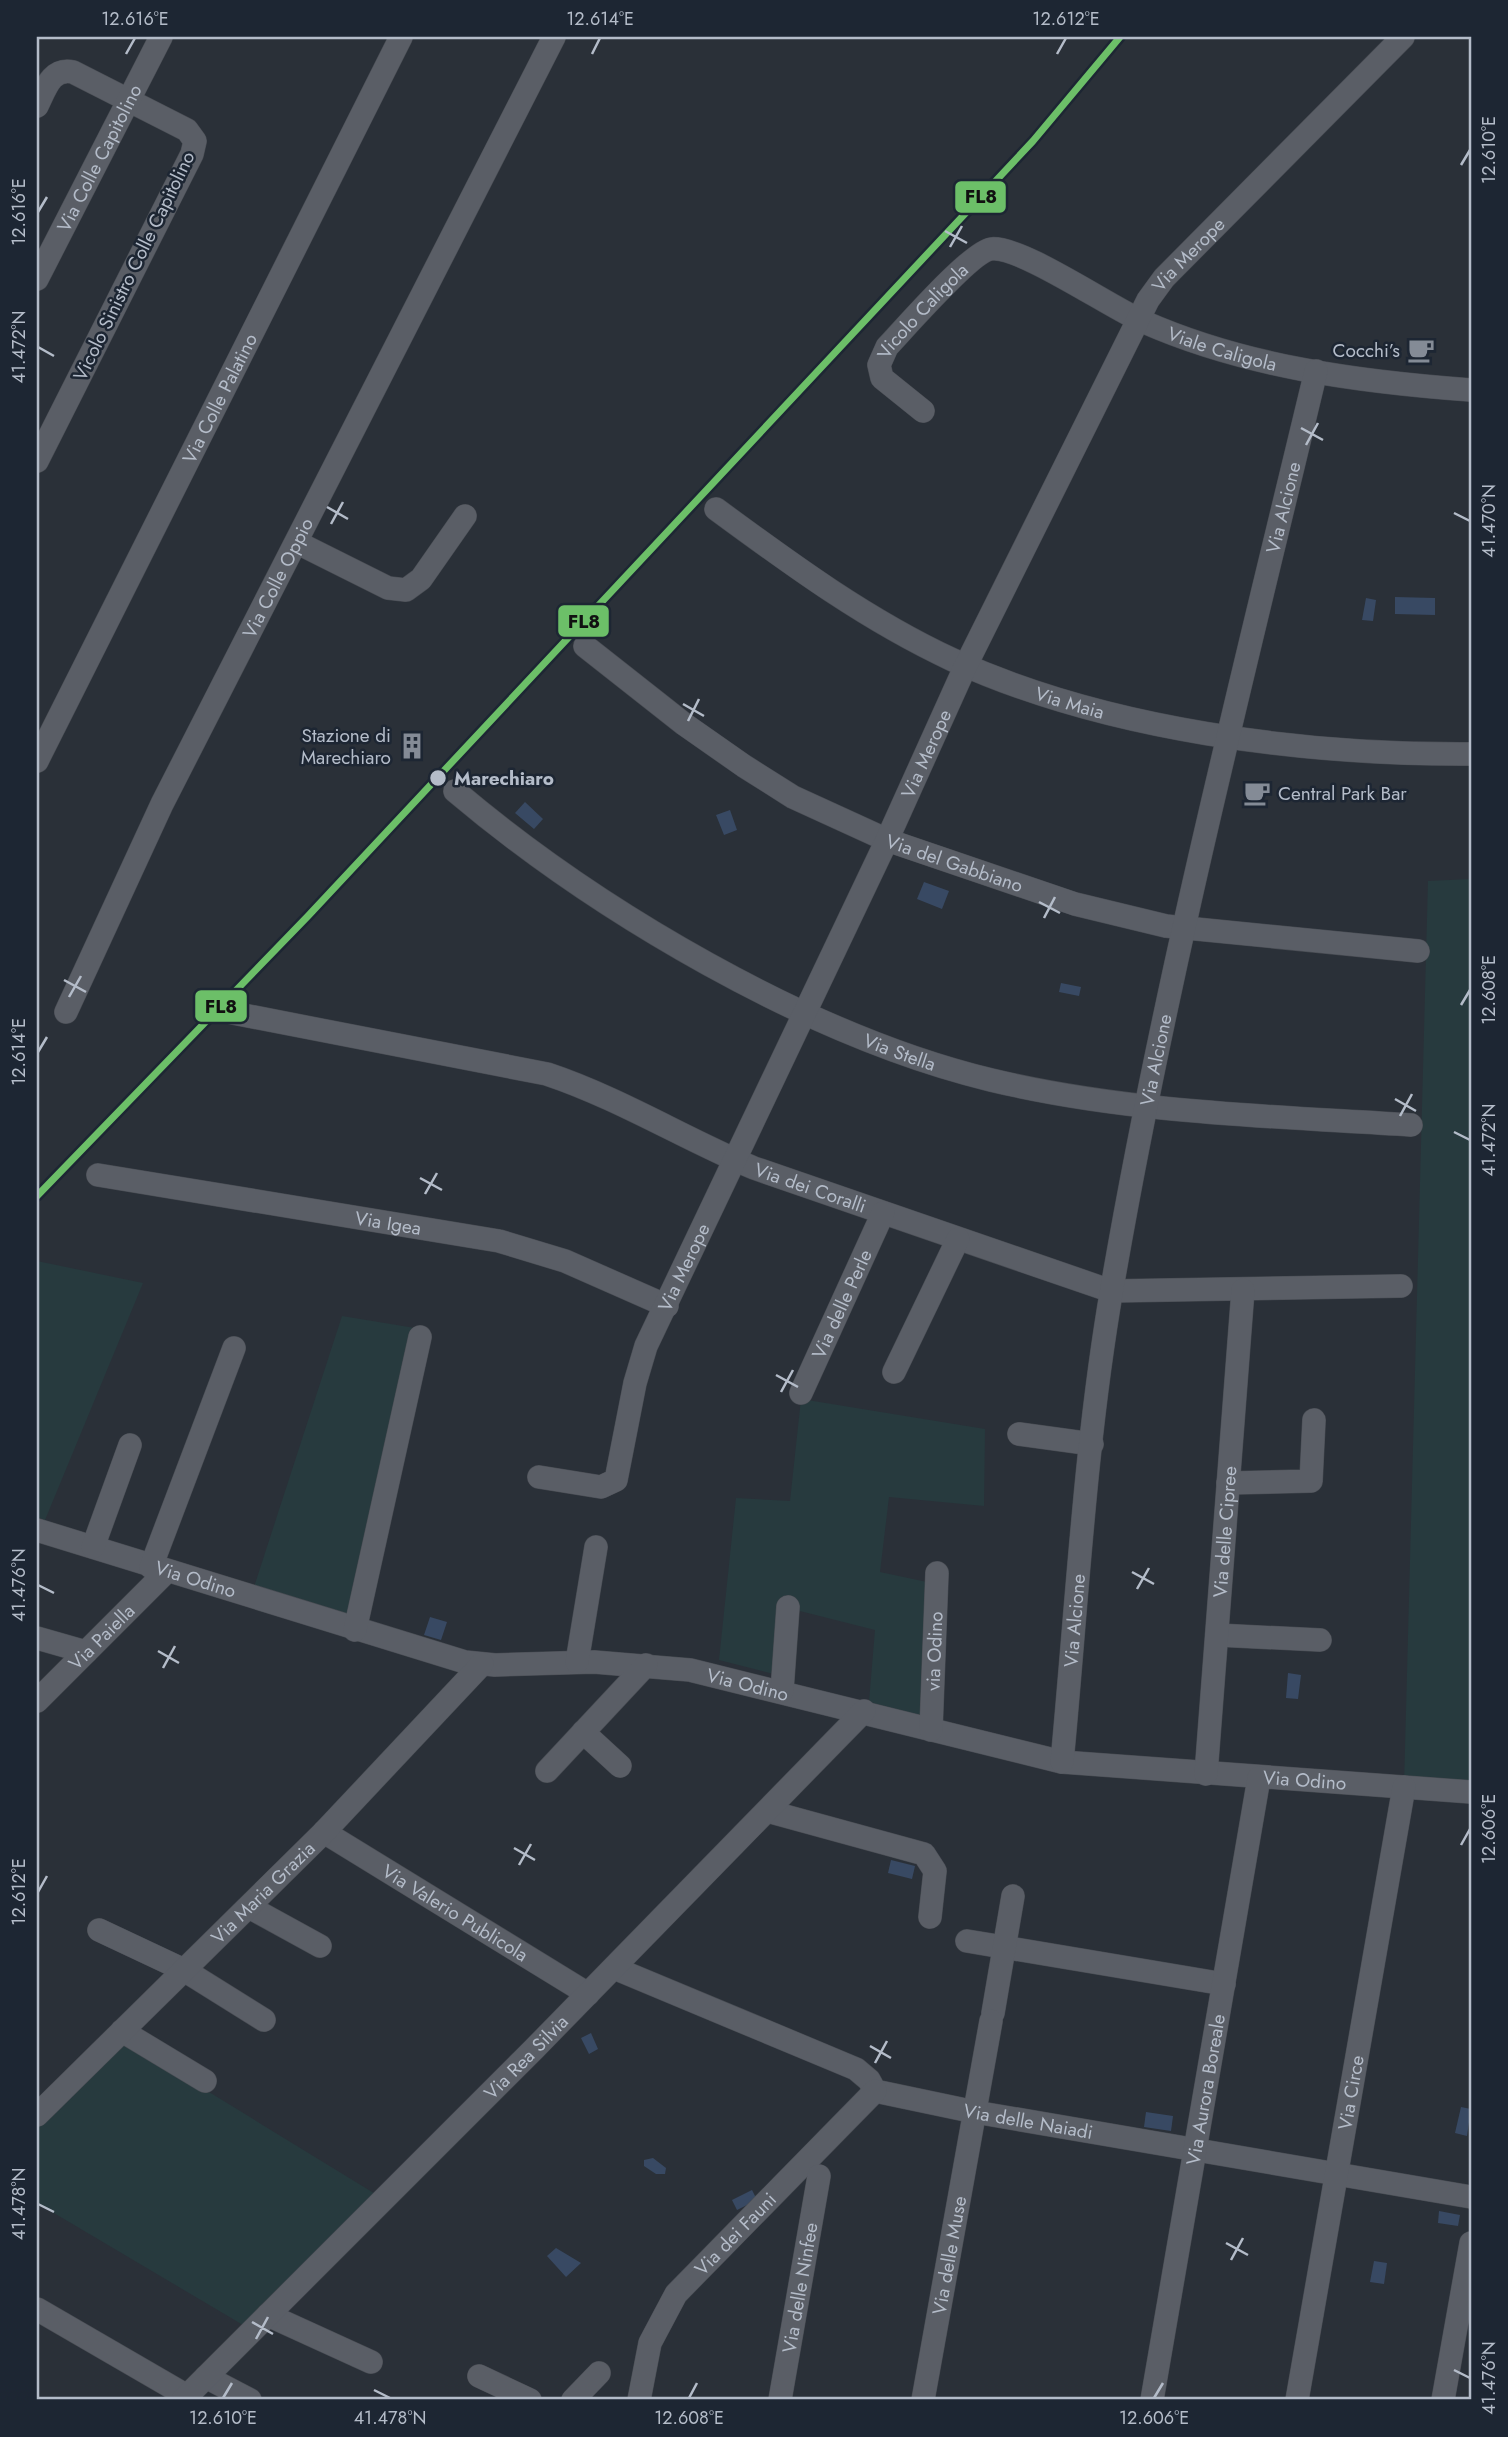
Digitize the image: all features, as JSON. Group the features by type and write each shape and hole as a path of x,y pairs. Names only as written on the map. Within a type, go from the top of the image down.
{"street":[{"name":"Via Colle Capitolino","path":"37,279 161,37"},
{"name":"Via Colle Palatino","path":"37,761 401,37"},
{"name":"Via Colle Oppio","path":"66,1012 162,804 298,543 554,37"},
{"name":"Via Merope","path":"539,1477 601,1487 616,1480 646,1346 887,841 966,665 1137,319 1164,278 1403,37"},
{"name":"Vicolo Sinistro Colle Capitolino","path":"37,106 52,77 67,71 187,130 195,141 193,150 37,461"},
{"name":"Viale Caligola","path":"993,249 1020,255 1137,319 1220,350 1316,371 1470,389"},
{"name":"Vicolo Caligola","path":"923,411 882,378 880,359 973,259 993,249"},
{"name":"Via Alcione","path":"1062,1762 1092,1444 1111,1292 1146,1107 1184,929 1316,371"},
{"name":"Via Maia","path":"716,509 844,600 966,665 1096,708 1228,736 1326,748 1471,754"},
{"path":"298,543 388,588 406,590 421,579 465,516"},
{"name":"Via del Gabbiano","path":"585,646 694,732 753,772 806,803 887,841 1075,904 1184,929 1418,951"},
{"name":"Via Stella","path":"454,791 609,905 806,1013 914,1056 978,1077 1146,1107 1411,1125"},
{"name":"Via dei Coralli","path":"233,1013 547,1074 587,1089 736,1160 1111,1292 1401,1286"},
{"name":"Via Igea","path":"98,1175 499,1241 556,1257 667,1306"},
{"name":"Via delle Perle","path":"801,1394 883,1213"},
{"path":"894,1372 958,1240"},
{"name":"Via delle Cipree","path":"1206,1774 1243,1290"},
{"path":"355,1630 420,1337"},
{"path":"158,1569 234,1348"},
{"path":"1228,1483 1311,1481 1314,1420"},
{"path":"1019,1434 1092,1444"},
{"path":"93,1547 130,1445"},
{"name":"Via Odino","path":"37,1530 458,1660 482,1664 577,1662 690,1670 1062,1762 1471,1793"},
{"path":"577,1662 596,1547"},
{"name":"Via Paiella","path":"37,1702 86,1653 158,1569"},
{"name":"via Odino","path":"931,1730 937,1573"},
{"path":"782,1691 788,1607"},
{"path":"1217,1635 1320,1640"},
{"path":"37,1638 86,1653"},
{"name":"Via Maria Grazia","path":"37,2115 324,1832 482,1664"},
{"path":"547,1772 646,1665"},
{"name":"Via Rea Silvia","path":"185,2398 614,1968 864,1711"},
{"path":"583,1732 620,1766"},
{"name":"Via Aurora Boreale","path":"1152,2400 1259,1778"},
{"name":"Via Circe","path":"1297,2400 1404,1787"},
{"path":"767,1811 926,1856 935,1871 930,1917"},
{"name":"Via Valerio Publicola","path":"324,1832 588,1994"},
{"name":"Via delle Muse","path":"923,2400 1013,1896"},
{"path":"249,1907 320,1946"},
{"path":"99,1930 184,1970 264,2020"},
{"path":"967,1941 1224,1984"},
{"path":"614,1968 856,2070 869,2080 875,2091"},
{"path":"122,2031 205,2081"},
{"name":"Via delle Naiadi","path":"875,2091 975,2112 1471,2197"},
{"name":"Via dei Fauni","path":"639,2400 650,2343 676,2294 875,2091"},
{"name":"Via delle Ninfee","path":"780,2400 819,2176"},
{"path":"1443,2400 1471,2243"},
{"path":"37,2309 185,2398"},
{"path":"268,2315 371,2362"},
{"path":"573,2400 598,2373"},
{"path":"479,2376 530,2400"},
{"path":"206,2377 250,2400"}],"green space":[{"path":"1471,879 1471,1792 1404,1787 1428,881"},
{"path":"37,1261 143,1283 45,1520 37,1517"},
{"path":"342,1316 415,1328 349,1617 253,1590"},
{"path":"801,1399 985,1429 984,1506 889,1497 880,1572 927,1582 922,1716 869,1702 875,1630 780,1606 774,1674 719,1660 736,1498 790,1501"},
{"path":"124,2040 377,2195 243,2325 37,2203 37,2128"}],"water":[{"path":"1395,597 1435,598 1435,615 1395,614"},
{"path":"1366,598 1376,600 1373,621 1362,620"},
{"path":"525,802 543,819 534,829 515,813"},
{"path":"730,810 737,830 724,835 716,815"},
{"path":"924,882 949,891 942,909 917,899"},
{"path":"1061,983 1081,987 1079,996 1059,992"},
{"path":"430,1617 447,1622 441,1640 424,1635"},
{"path":"1288,1673 1301,1675 1298,1699 1286,1698"},
{"path":"891,1860 915,1866 912,1879 888,1873"},
{"path":"591,2033 598,2049 589,2054 581,2038"},
{"path":"1461,2107 1471,2109 1467,2136 1455,2133"},
{"path":"1146,2112 1173,2116 1171,2131 1144,2127"},
{"path":"653,2158 666,2168 665,2174 656,2174 644,2166 644,2160"},
{"path":"752,2190 757,2200 737,2210 732,2200"},
{"path":"1439,2211 1460,2215 1458,2226 1438,2223"},
{"path":"556,2248 581,2263 566,2277 547,2256"},
{"path":"1374,2261 1387,2263 1384,2284 1370,2282"}],"transit line":[{"name":"FL8","path":"37,1196 308,916 1033,141 1120,37"}],"place":[{"name":"Cocchi’s","path":"1421,350"},
{"name":"Stazione di Marechiaro","path":"412,746"},
{"name":"Marechiaro","path":"438,778"},
{"name":"Central Park Bar","path":"1257,793"}]}
